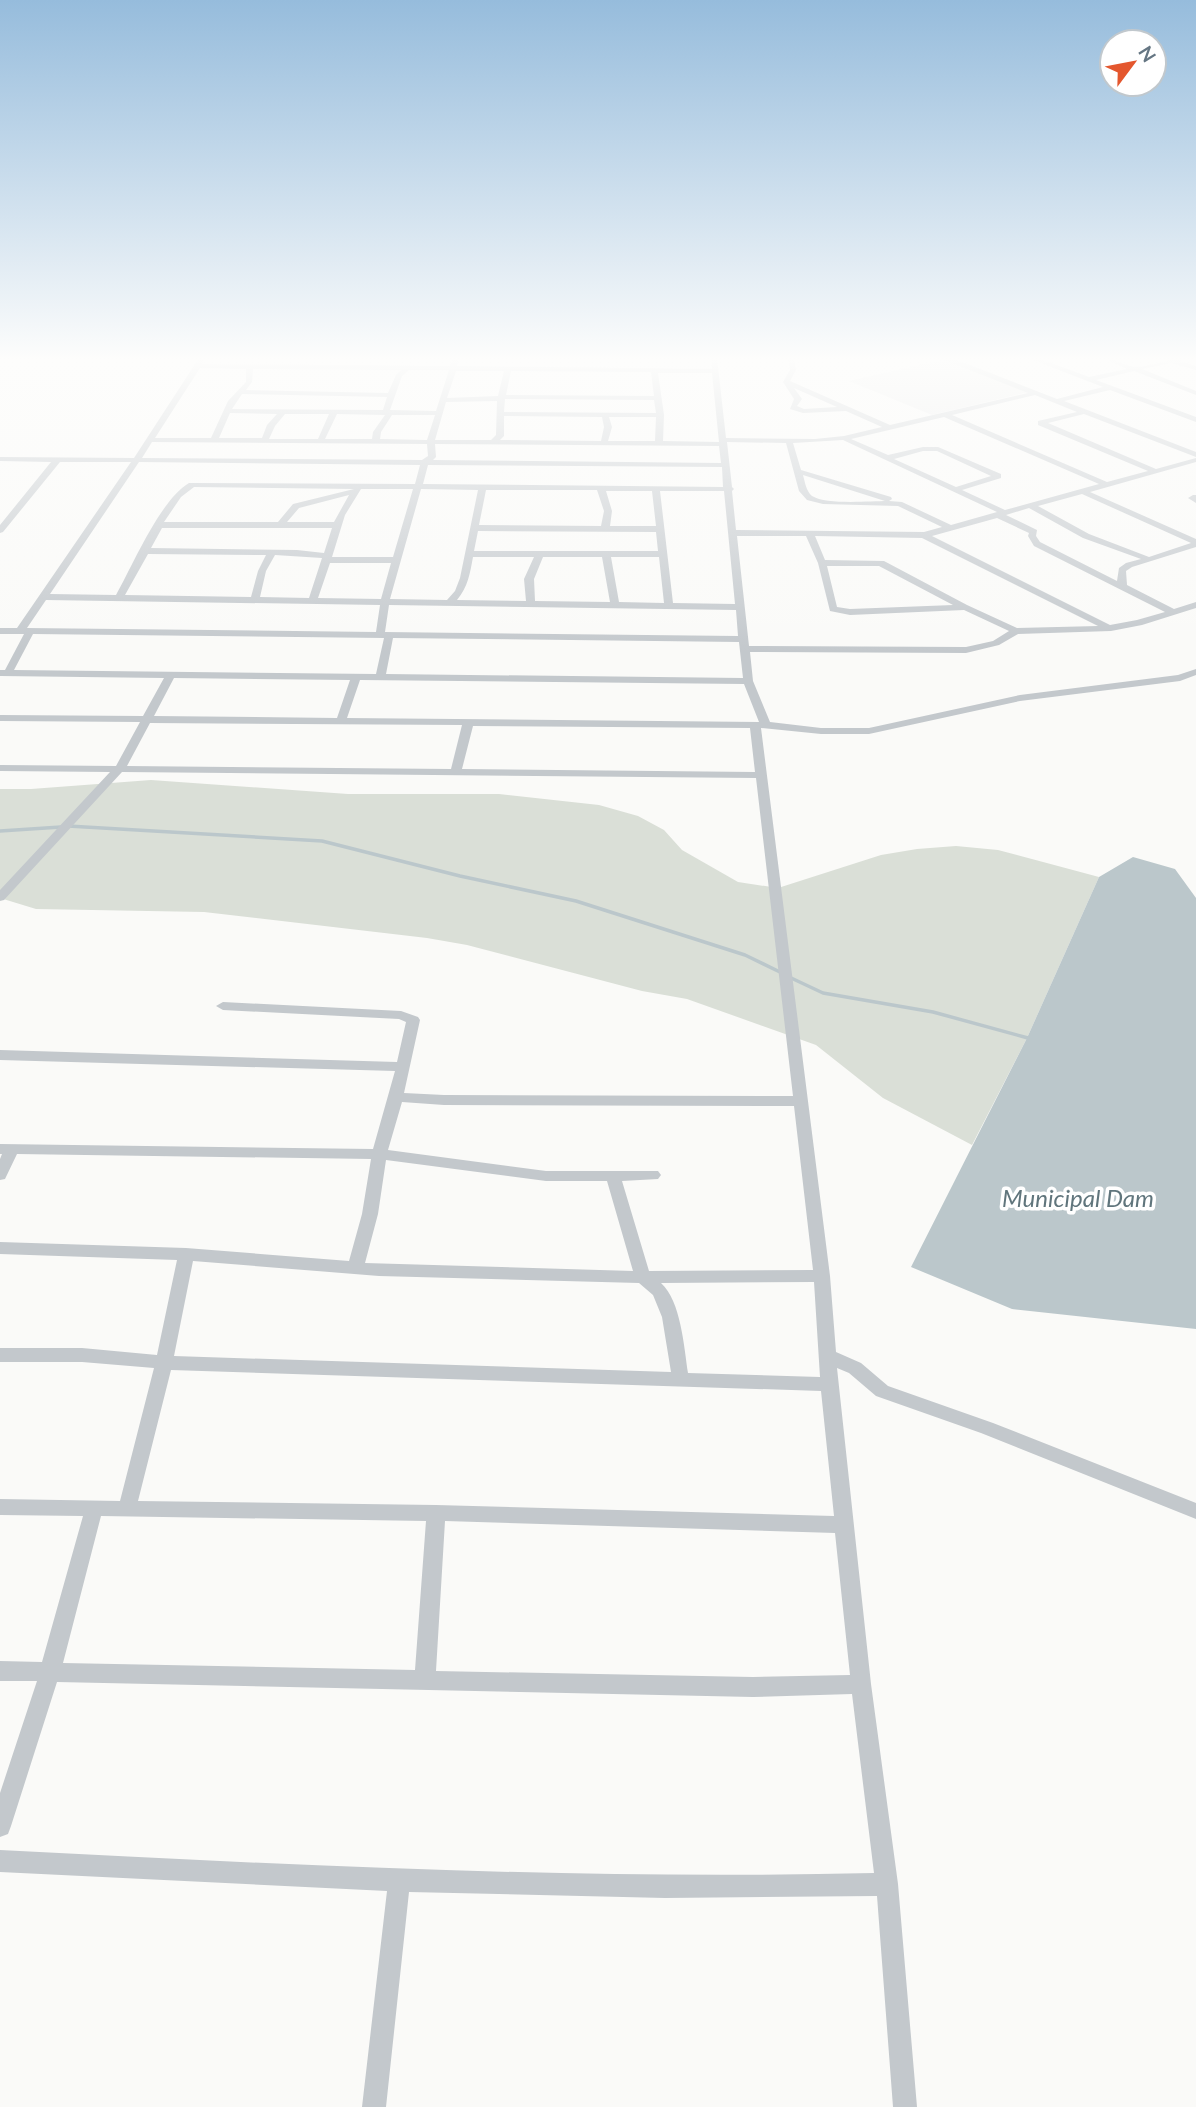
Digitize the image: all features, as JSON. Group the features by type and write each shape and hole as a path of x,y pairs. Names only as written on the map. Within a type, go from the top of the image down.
{"street":[{"path":"139,456 43,597 4,673 748,681"},
{"path":"380,678 385,600 425,462 432,456"},
{"path":"723,456 730,489 732,533 748,681 761,725 761,775 822,1276 829,1384 861,1685 887,1884 905,2107"},
{"path":"794,456 803,491 817,501 899,504"},
{"path":"883,456 1002,514 1034,533 1032,536 1037,544 1173,612"},
{"path":"887,458 894,456"},
{"path":"954,456 998,477 954,490"},
{"path":"1041,456 1107,485"},
{"path":"1120,456 1155,471"},
{"path":"732,533 924,535 1107,485 1196,457"},
{"path":"0,460 724,465"},
{"path":"0,530 57,460"},
{"path":"800,472 867,491 950,528"},
{"path":"119,598 160,525 185,488 192,485 730,489"},
{"path":"280,525 296,506 369,486"},
{"path":"449,603 459,592 470,554 482,488"},
{"path":"601,489 608,511 605,529"},
{"path":"656,489 668,607"},
{"path":"313,600 329,558 337,525 346,504 356,491"},
{"path":"1082,491 1196,543"},
{"path":"1031,506 1086,536 1146,558"},
{"path":"160,525 337,525"},
{"path":"474,528 660,528"},
{"path":"809,533 822,563 831,606 836,610 849,612 965,607"},
{"path":"924,535 1072,611 1111,628"},
{"path":"1122,586 1122,570 1129,565 1146,558 1182,550 1196,543"},
{"path":"145,551 272,552 329,558 396,560"},
{"path":"255,599 262,571 272,552"},
{"path":"470,554 663,554"},
{"path":"531,603 529,579 540,554"},
{"path":"606,554 615,606"},
{"path":"822,563 881,563 1016,631 1111,628 1139,623 1196,605"},
{"path":"43,597 741,607"},
{"path":"0,631 384,635 966,650 996,643 1016,631"},
{"path":"0,718 761,725 821,731 869,731 1020,698 1180,678 1196,672"},
{"path":"0,898 120,768 171,676"},
{"path":"341,721 356,677"},
{"path":"456,771 468,723"},
{"path":"0,768 761,775"},
{"path":"223,1006 409,1017 414,1023 397,1097 379,1154 370,1214 355,1269"},
{"path":"0,1055 403,1067"},
{"path":"397,1097 444,1100 800,1101"},
{"path":"0,1175 6,1150 379,1154 545,1176 653,1175"},
{"path":"612,1175 643,1277 660,1292 670,1317 681,1381"},
{"path":"0,1248 186,1254 355,1269 643,1277 822,1276"},
{"path":"127,1509 164,1363 186,1254"},
{"path":"0,1355 43,1353 112,1356 164,1363 829,1384"},
{"path":"827,1356 855,1368 882,1391 1013,1438 1196,1511"},
{"path":"0,1507 436,1513 844,1525"},
{"path":"0,1826 50,1672 94,1509"},
{"path":"425,1680 436,1513"},
{"path":"0,1671 753,1688 861,1685"},
{"path":"0,1861 399,1883 689,1887 887,1884"},
{"path":"374,2107 399,1883"}],"shaded area":[{"path":"151,780 348,794 499,794 599,805 638,816 664,830 682,850 738,882 778,888 881,855 956,846 998,850 1099,877 1027,1038 972,1145 883,1098 816,1045 687,999 642,991 467,945 427,938 204,912 36,909 0,898 0,789"}],"water":[{"name":"Municipal Dam","path":"1133,857 1175,869 1196,898 1196,1329 1012,1309 911,1267 1027,1038 1099,877"}],"waterway":[{"path":"68,826 322,841 460,876 576,901 745,955 782,973"},
{"path":"0,831 61,827"},
{"path":"789,977 823,993 933,1012 1028,1038"}]}
